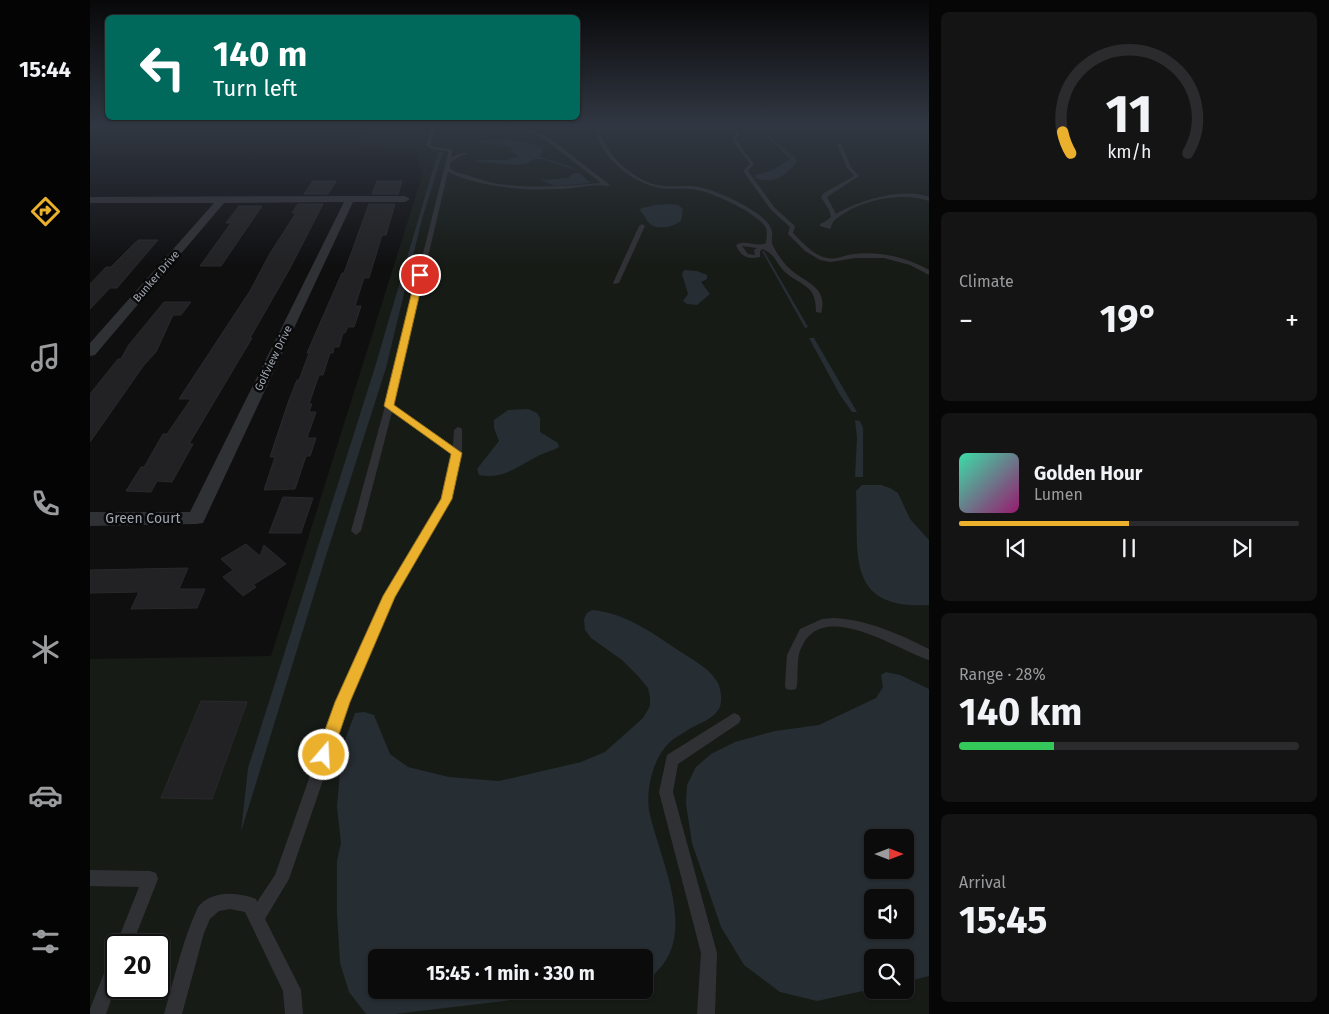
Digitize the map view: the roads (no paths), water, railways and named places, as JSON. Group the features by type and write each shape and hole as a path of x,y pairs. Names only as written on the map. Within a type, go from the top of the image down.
{"street":[{"name":"Bunker Drive","path":"90,352 222,199"},
{"name":"Golfview Drive","path":"196,518 350,199"},
{"path":"90,200 405,199"},
{"name":"Green Court","path":"90,519 196,518"}],"lane":[{"path":"356,532 389,406 445,171"},
{"path":"451,171 492,184 556,188 607,185 589,171"},
{"path":"630,171 656,186 701,189 735,204 759,218 770,231 769,244 784,268 814,290 818,296 819,312"},
{"path":"745,171 773,209 793,228 790,233 806,249 826,260 863,256 894,258 929,273"},
{"path":"852,171 857,176 824,197 834,212 832,220 850,208 878,200 916,196 929,199"},
{"path":"616,283 642,226"},
{"path":"769,244 762,248 774,252"},
{"path":"389,406 457,453"},
{"path":"257,917 281,879 343,702 389,596 446,499 457,453 458,430"},
{"path":"790,685 793,655 804,632 823,624 850,624 890,635 929,655"},
{"path":"706,1014 709,953 666,792 672,760 734,720"},
{"path":"90,878 150,879 128,934"},
{"path":"173,1014 196,933 204,914 215,904 230,901 250,905 257,917 292,990 294,1014"},
{"path":"97,1014 105,993"}]}
